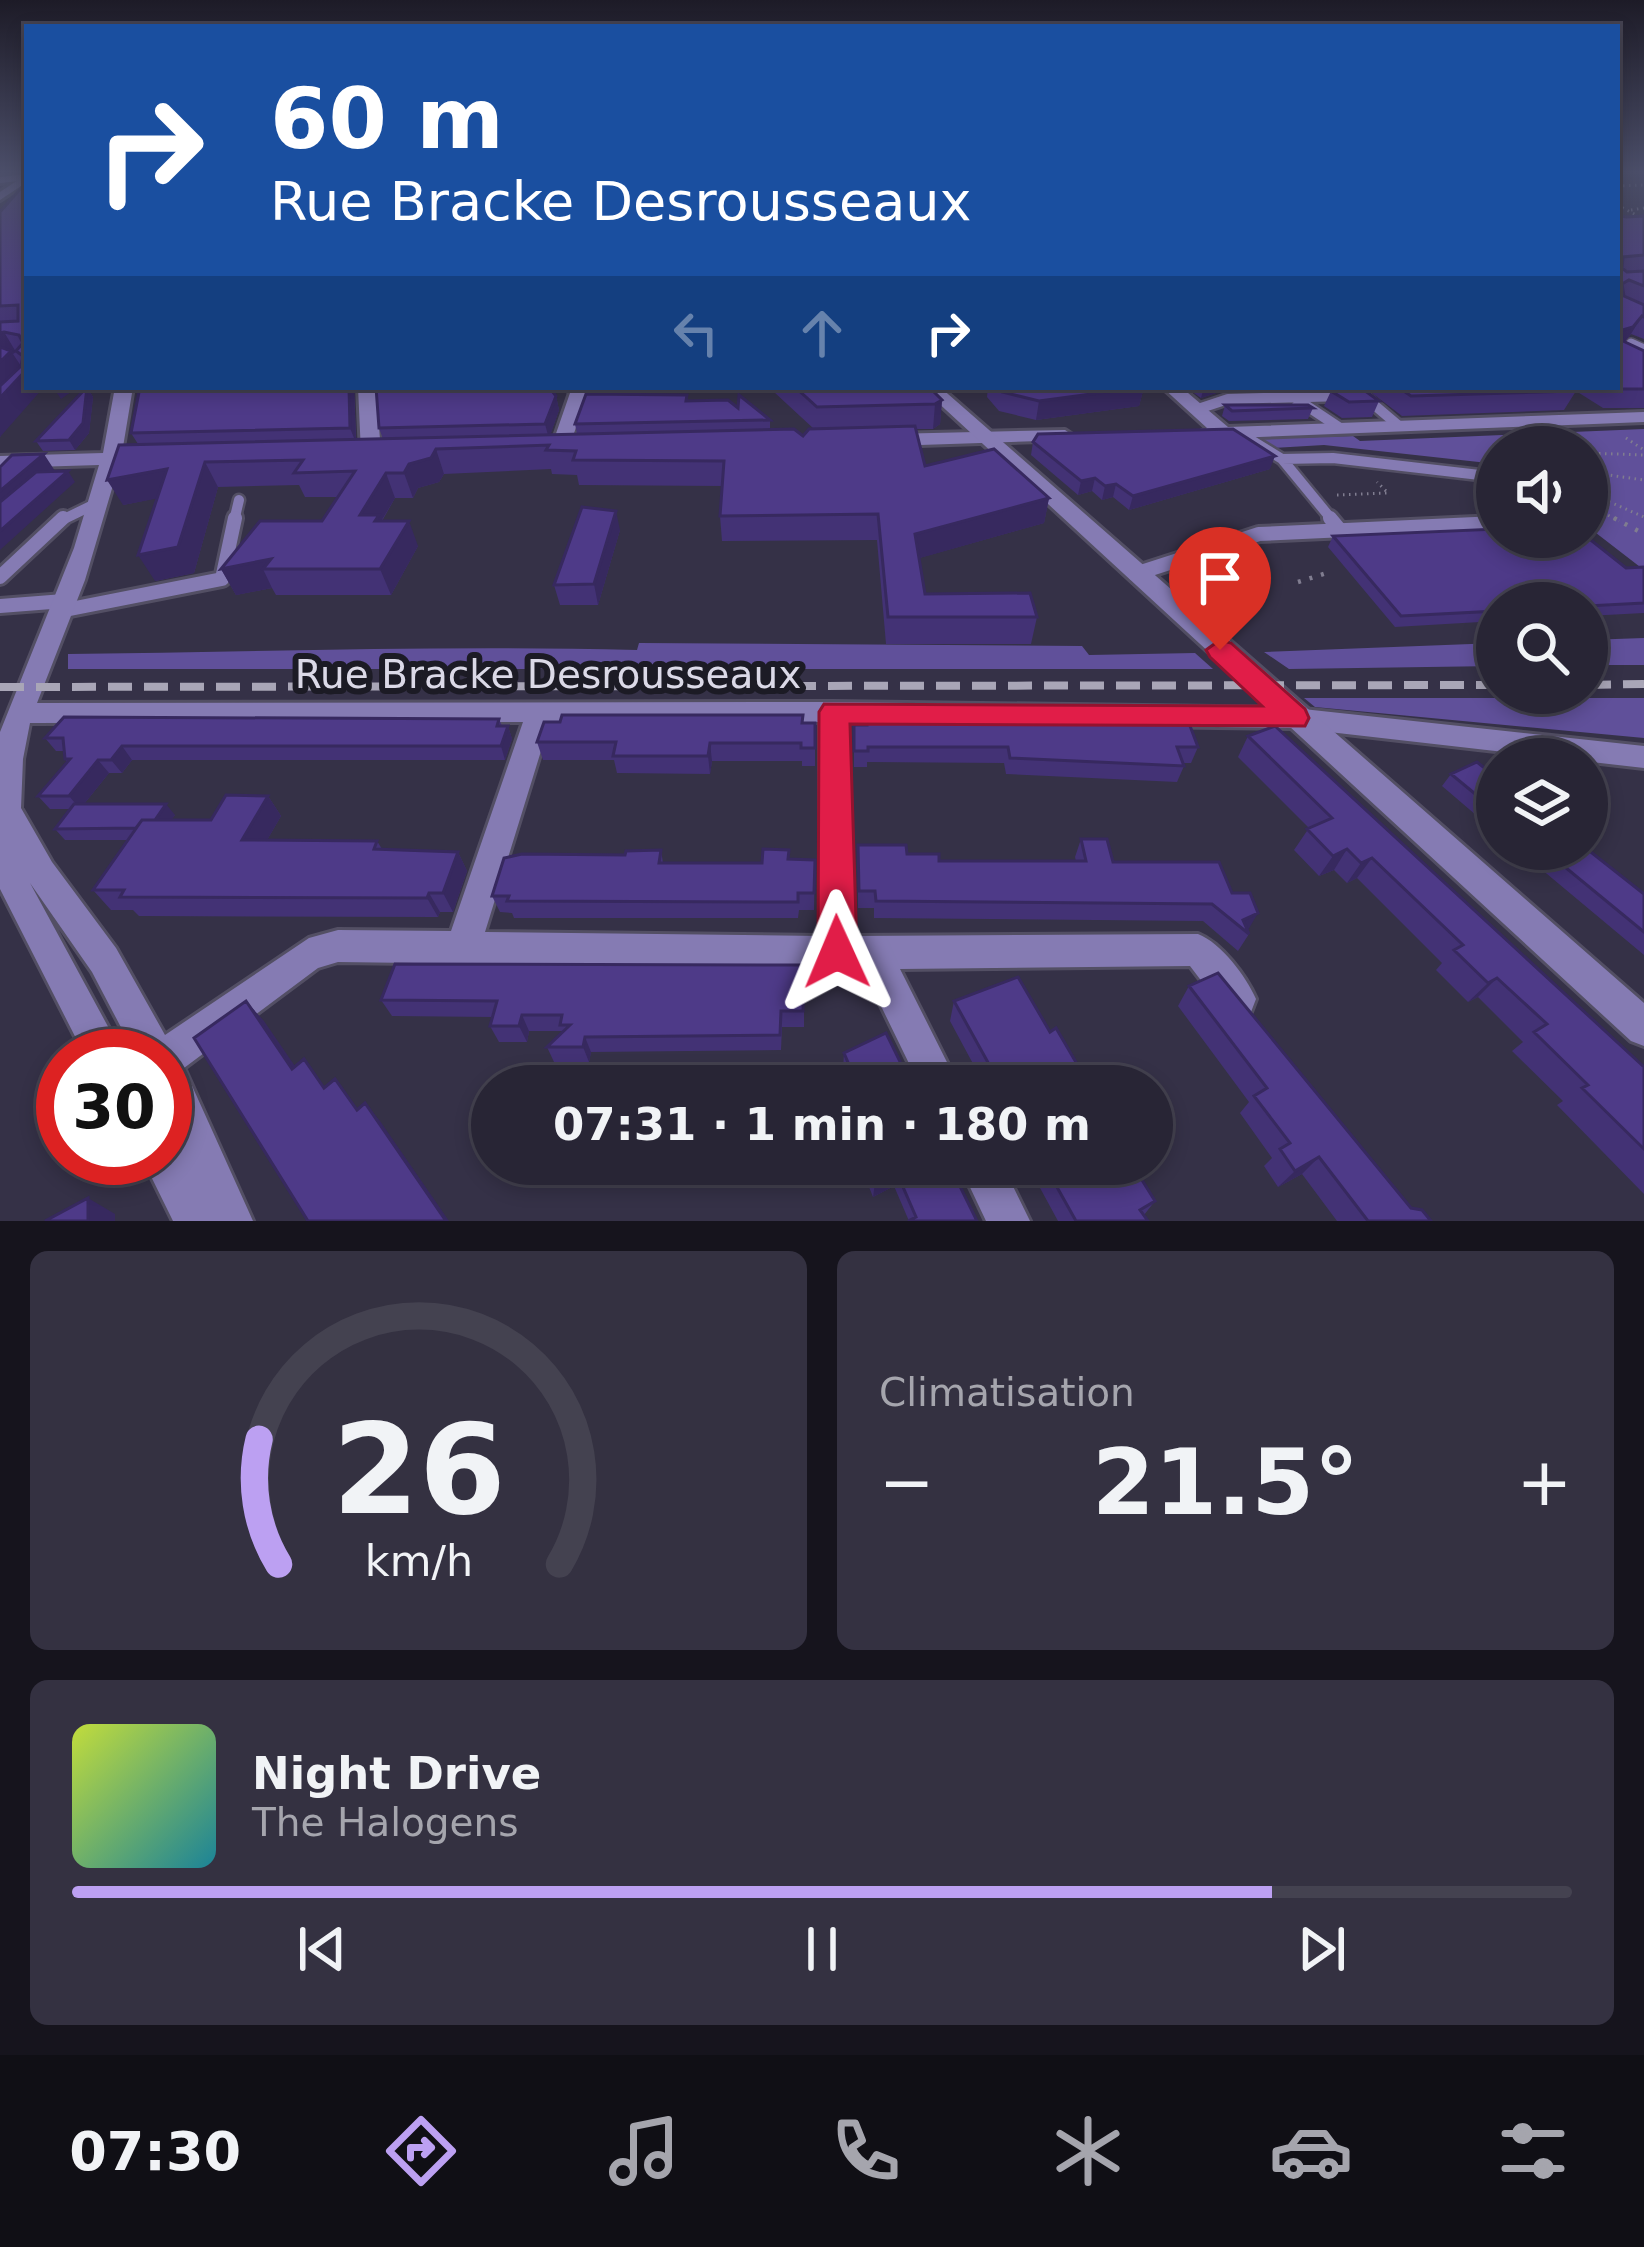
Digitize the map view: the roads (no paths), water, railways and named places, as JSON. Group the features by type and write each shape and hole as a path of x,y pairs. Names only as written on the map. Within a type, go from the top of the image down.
{"street":[{"path":"91,1029 6,859 1,839 4,764 11,724 62,606 112,459 124,390"},
{"path":"367,390 371,453"},
{"path":"560,448 577,390"},
{"path":"933,390 1644,1028"},
{"path":"1181,390 1230,432"},
{"path":"1567,398 1598,418"},
{"path":"1195,433 1644,417"},
{"path":"868,441 1078,436"},
{"path":"536,449 583,448"},
{"path":"349,453 394,452"},
{"path":"0,462 171,457"},
{"path":"463,947 540,712"},
{"name":"Rue Bracke Desrousseaux","path":"11,724 540,712 1294,718 1644,757"},
{"path":"835,712 855,952 927,1065"},
{"path":"3,810 104,960 141,1029"},
{"path":"192,1038 324,948 1198,950 1257,1022"},
{"path":"192,1122 213,1190 232,1221"},
{"path":"176,1185 196,1221"},
{"path":"991,1185 1009,1221"}],"lane":[{"path":"1631,344 1644,350"},
{"path":"1205,407 1228,399 1290,394 1300,399 1357,391 1399,426"},
{"path":"1205,407 1307,406 1340,428"},
{"path":"1230,432 1282,459 1340,530"},
{"path":"1282,459 1334,458 1476,475"},
{"path":"0,606 62,606 221,579 239,500"},
{"path":"0,577 65,516 95,504"},
{"path":"1135,574 1259,534 1476,524"}],"railway":[{"path":"1608,685 1644,684"},
{"path":"0,687 1476,685"}]}
